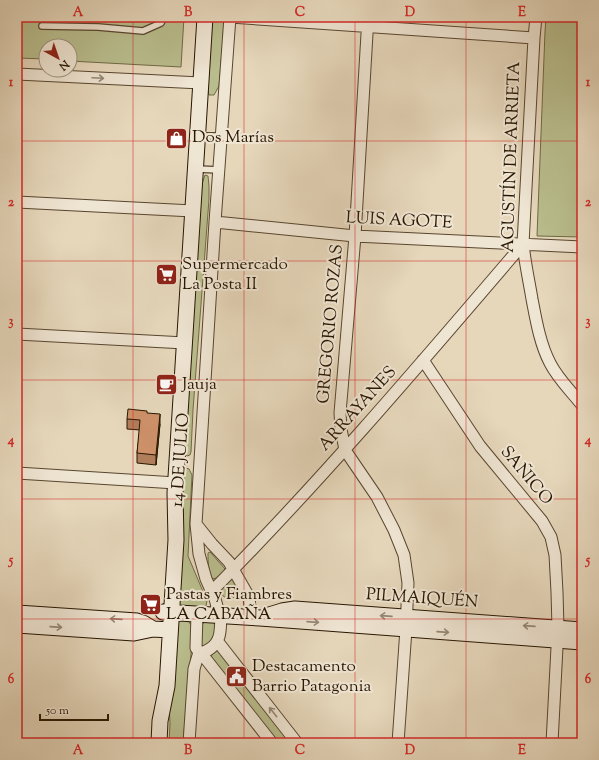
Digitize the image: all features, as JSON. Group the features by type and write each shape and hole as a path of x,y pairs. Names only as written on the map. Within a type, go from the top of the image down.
{"main road":[{"name":"14 DE JULIO","path":"159,743 160,721 157,692 162,630 167,612 168,533 176,488 205,17"},
{"name":"PILMAIQUÉN","path":"167,612 256,618 295,609 407,623 557,634 582,630"},
{"path":"17,612 137,621 162,630"},
{"path":"17,624 134,633 162,630"},
{"name":"PILMAIQUÉN","path":"557,634 582,642"}],"street":[{"path":"230,17 368,22 534,38"},
{"name":"14 DE JULIO","path":"218,642 220,636 217,606 215,598 206,580 199,554 196,524 215,222 230,17"},
{"name":"AGUSTÍN DE ARRIETA","path":"536,17 523,244 536,320 542,345 550,363 561,380 582,404"},
{"name":"GREGORIO ROZAS","path":"368,22 354,236 340,414 345,450 377,497 394,530 404,555 408,582 407,623 398,743"},
{"path":"17,74 201,82"},
{"path":"17,202 193,211"},
{"name":"LUIS AGOTE","path":"215,222 354,236 582,247"},
{"name":"ARRAYANES","path":"212,592 345,450 523,244"},
{"path":"17,334 185,343"},
{"name":"SAÑICO","path":"423,360 480,446 542,521 551,537 555,555 558,592 552,743"},
{"path":"17,473 176,488"},
{"path":"196,524 212,544 230,562 249,597 256,618"},
{"path":"197,614 196,648 201,652 272,743"},
{"path":"201,652 208,651 218,642 297,743"},
{"path":"189,743 194,670 201,652"}],"lane":[{"path":"42,26 98,27 143,31 161,23 164,17"},
{"path":"197,136 221,136"},
{"path":"195,169 219,170"}],"green space":[{"path":"17,17 184,17 181,67 78,61 78,38 38,38 38,59 17,58"},
{"path":"210,17 224,17 219,86 214,95 209,95 207,87"},
{"path":"546,17 582,17 582,237 537,236"},
{"path":"205,175 208,176 209,199 191,452 190,455 187,456 185,454 201,187"},
{"path":"186,468 189,469 192,475 188,556 207,601 206,606 202,609 182,607 178,605 182,471"},
{"path":"210,552 225,569 224,573 213,579 210,574 209,567 208,553"},
{"path":"232,577 240,588 237,596 227,598 219,591"},
{"path":"186,619 191,625 193,632 183,743 169,743 170,723 168,689 173,621"},
{"path":"206,620 215,622 216,625 214,641 203,647 201,645 201,632 202,625"},
{"path":"218,650 292,743 277,743 211,657 213,652"}],"building":[{"path":"128,409 160,414 156,455 137,453 140,420 127,419"}],"place":[{"name":"Dos Marías","path":"176,138"},
{"name":"Supermercado La Posta II","path":"166,275"},
{"name":"Jauja","path":"166,385"},
{"name":"Pastas y Fiambres LA CABAÑA","path":"151,605"},
{"name":"Destacamento Barrio Patagonia","path":"237,677"}]}
